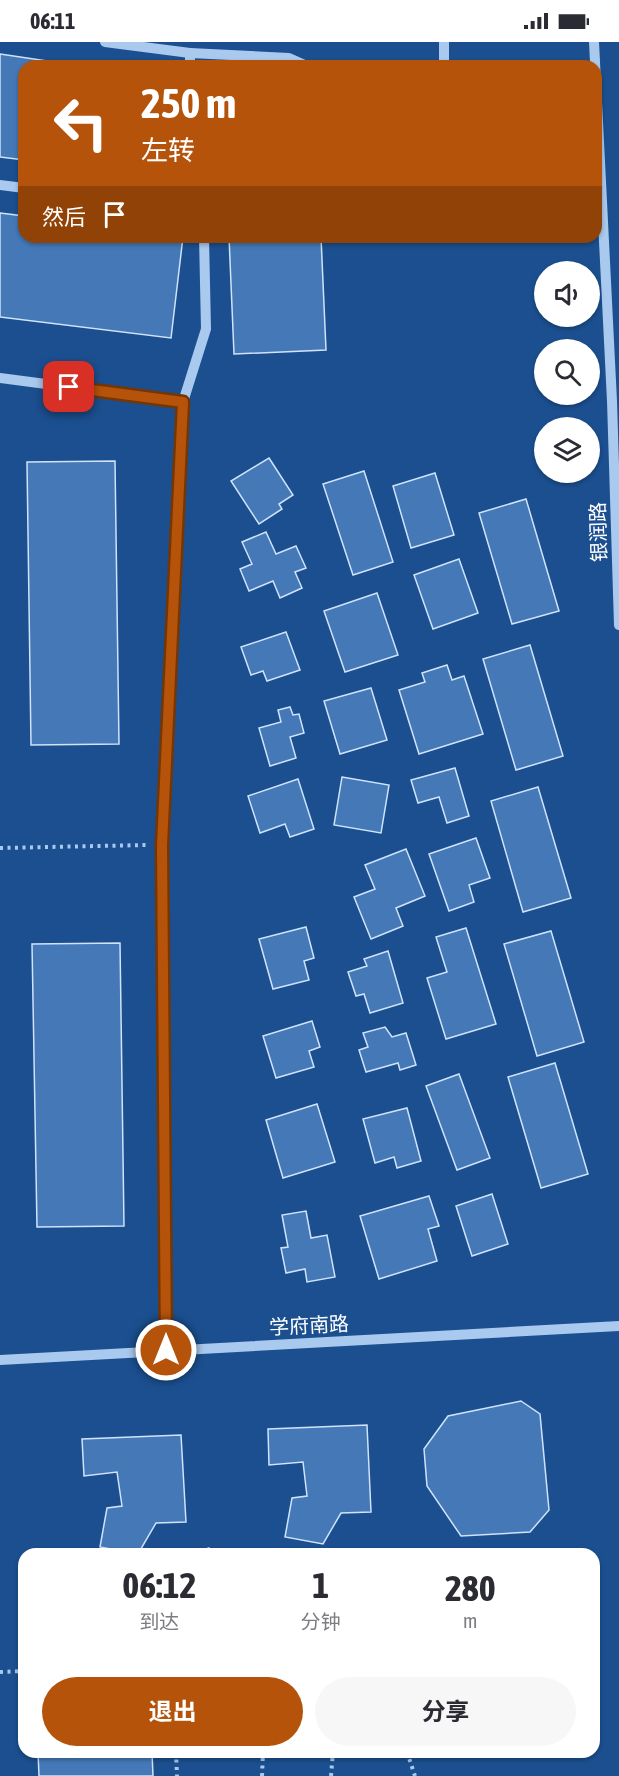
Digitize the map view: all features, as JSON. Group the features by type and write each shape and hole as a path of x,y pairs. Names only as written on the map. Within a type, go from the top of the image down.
{"street":[{"path":"105,42 190,53 294,60"},
{"path":"444,42 444,60"},
{"name":"银润路","path":"594,42 595,60"},
{"path":"190,53 190,60"},
{"path":"0,184 18,187"},
{"name":"银润路","path":"602,196 617,484 619,625"},
{"path":"166,1350 162,845 183,402 206,329 204,243"},
{"path":"0,378 183,402"},
{"name":"学府南路","path":"0,1360 619,1326"}],"path":[{"path":"0,848 162,845"},
{"path":"0,1672 18,1671"},
{"path":"176,1758 177,1776"},
{"path":"262,1776 263,1758"},
{"path":"331,1776 332,1758"},
{"path":"409,1758 416,1776"}],"building":[{"path":"0,54 40,60 18,60 18,159 0,157"},
{"path":"0,213 18,215 18,243 182,243 171,338 0,317"},
{"path":"229,243 321,243 326,350 234,354"},
{"path":"269,458 293,495 279,504 282,509 259,524 231,481"},
{"path":"115,461 119,744 31,745 27,462"},
{"path":"364,471 393,562 353,575 323,484"},
{"path":"435,473 454,535 411,548 393,486"},
{"path":"526,499 559,611 512,624 479,513"},
{"path":"266,532 276,554 296,546 306,568 295,572 302,588 280,598 273,581 249,591 240,569 252,564 242,542"},
{"path":"459,559 478,613 433,629 414,575"},
{"path":"377,593 398,655 345,672 324,611"},
{"path":"286,632 300,670 267,681 263,671 251,675 241,647"},
{"path":"530,645 563,756 516,770 483,659"},
{"path":"447,665 452,680 464,676 483,734 419,754 399,690 425,682 422,673"},
{"path":"371,688 387,740 340,754 324,701"},
{"path":"290,707 293,715 299,714 304,733 290,737 296,758 270,766 259,728 281,722 278,710"},
{"path":"455,768 469,816 447,823 439,797 418,803 411,780"},
{"path":"342,777 389,785 381,833 334,825"},
{"path":"298,779 314,829 290,837 285,824 260,833 248,796"},
{"path":"538,787 571,898 523,912 491,801"},
{"path":"476,838 490,878 469,885 474,902 449,911 429,854"},
{"path":"406,849 425,896 396,908 403,926 371,939 354,897 375,889 365,865"},
{"path":"306,927 314,958 304,961 309,980 273,989 259,939"},
{"path":"466,928 496,1024 446,1039 427,978 447,972 436,937"},
{"path":"551,931 584,1042 537,1056 504,944"},
{"path":"120,943 124,1226 37,1227 32,944"},
{"path":"388,951 403,1003 370,1013 364,994 356,996 348,972 367,966 364,959"},
{"path":"312,1021 320,1047 309,1051 314,1067 276,1078 263,1036"},
{"path":"385,1027 392,1037 406,1033 416,1065 400,1070 398,1063 366,1072 359,1050 368,1047 363,1033"},
{"path":"555,1063 588,1174 541,1188 508,1077"},
{"path":"459,1074 490,1158 457,1170 426,1086"},
{"path":"317,1104 335,1162 283,1178 266,1120"},
{"path":"407,1108 421,1161 397,1168 394,1157 375,1163 363,1119"},
{"path":"492,1194 508,1244 472,1256 456,1206"},
{"path":"429,1196 439,1226 428,1229 437,1261 379,1279 360,1216"},
{"path":"306,1211 311,1238 327,1235 335,1277 307,1282 305,1269 286,1273 281,1248 288,1247 282,1215"},
{"path":"521,1401 540,1414 549,1510 530,1532 461,1536 427,1486 424,1449 448,1416"},
{"path":"367,1425 371,1512 341,1513 323,1544 285,1537 292,1498 307,1496 303,1462 269,1465 268,1429"},
{"path":"181,1435 186,1522 156,1523 141,1548 100,1547 107,1508 122,1506 117,1472 84,1476 82,1439"},
{"path":"38,1758 152,1758 153,1776 39,1776"}],"route":[{"path":"69,387 183,402 162,845 166,1350"}]}
